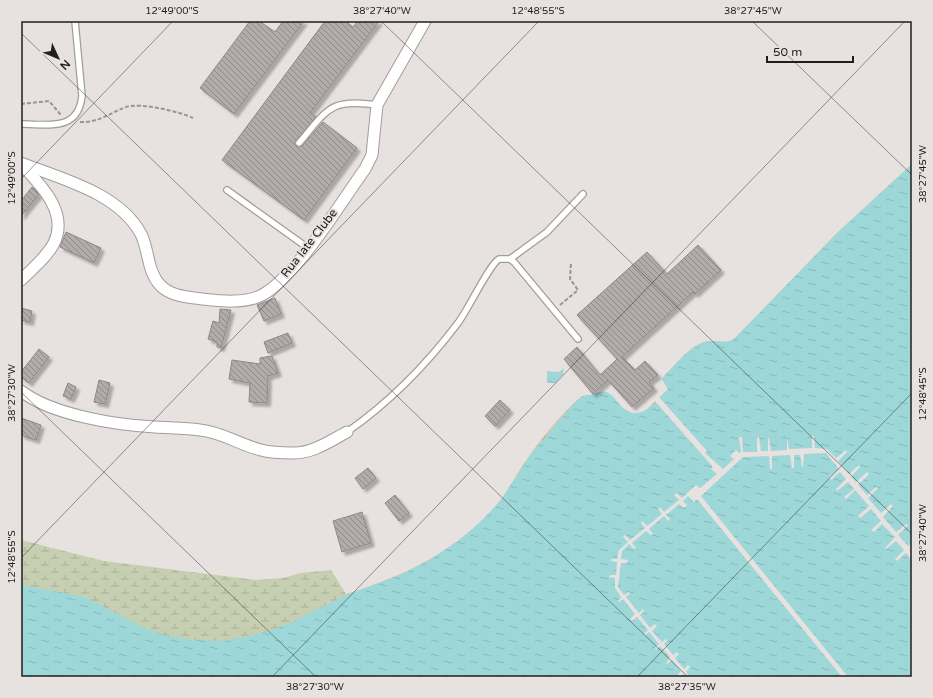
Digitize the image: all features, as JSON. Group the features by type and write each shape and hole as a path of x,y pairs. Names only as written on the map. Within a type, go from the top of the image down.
{"street":[{"name":"Rua Iate Clube","path":"21,163 74,184 116,204 134,223 141,235 155,279 169,292 180,296 205,299 238,300 261,295 285,276 308,248 365,169 372,155 377,105 425,21"},
{"path":"21,163 49,197 57,216 58,225 54,243 21,280"},
{"path":"21,390 41,403 74,414 129,425 200,430 218,433 260,450 280,453 296,453 311,450 347,432"}],"lane":[{"path":"21,124 61,123 69,121 76,114 81,103 82,96 75,21"},
{"path":"299,143 320,118 334,106 353,102 377,105"},
{"path":"227,190 308,248"},
{"path":"510,259 547,232 583,194"},
{"path":"347,432 374,413 428,359 460,321 496,261 503,258 510,259 578,339"}],"path":[{"path":"21,104 49,101 55,110 69,121 87,122 98,120 134,105 180,113 193,118"},
{"path":"553,310 578,290 570,279 570,263"}],"green space":[{"path":"912,164 912,220 532,504 265,653 21,634 21,540 104,561 256,580 283,578 301,573 331,570 346,594 389,579 429,560 466,535 501,500 539,442 565,412 582,396 606,392 624,409 632,413 639,414 644,412 668,389 662,379 683,356 698,344 704,342 727,342 734,339 837,233"}],"water":[{"path":"912,164 912,677 21,677 21,585 85,597 145,628 164,635 185,639 223,641 272,630 290,623 346,595 400,575 431,559 475,527 498,504 532,453 577,400 586,395 606,392 628,412 641,412 653,405 668,389 662,379 683,356 698,344 704,342 727,342 734,339 837,233"},
{"path":"564,368 563,374 555,383 547,383 547,371 559,372"}],"pier":[{"path":"658,396 707,451 705,453 723,469 734,459 730,456 736,450 739,453 741,452 739,437 742,437 743,452 757,452 757,437 759,437 761,451 768,451 768,438 771,451 787,450 787,437 789,449 812,448 812,436 814,436 815,448 827,449 836,458 846,450 847,452 838,461 849,474 859,465 860,467 851,477 856,482 867,472 869,474 858,485 867,495 876,487 878,488 868,498 881,513 891,504 893,506 883,517 896,532 906,524 908,525 898,535 908,546 912,543 912,548 909,550 912,553 912,560 906,553 897,561 895,559 904,550 896,541 886,549 885,548 895,537 882,524 874,532 871,530 881,521 871,509 860,518 858,516 869,506 855,490 846,499 844,497 854,489 848,482 837,491 836,489 846,479 840,472 831,480 829,478 839,469 826,453 804,454 803,467 800,455 794,455 794,468 792,468 790,455 772,456 772,469 770,469 769,456 743,457 701,496 848,677 842,677 697,499 694,502 688,496 683,501 687,505 684,508 679,504 666,515 670,519 668,521 664,516 649,529 653,534 651,535 646,531 632,543 636,548 634,549 629,544 622,551 621,559 628,560 627,563 621,563 618,587 624,595 629,592 630,593 626,597 639,613 643,609 644,611 640,615 650,628 655,624 657,626 652,631 662,642 666,639 668,640 664,644 673,655 677,652 679,654 675,658 684,669 688,665 690,667 686,672 690,677 686,677 683,674 679,677 677,676 681,671 672,660 667,664 666,663 670,657 660,646 656,650 655,648 659,644 649,632 645,635 644,634 648,630 637,617 632,621 630,619 635,614 623,599 619,602 618,601 621,597 615,588 615,578 609,577 610,575 616,575 617,562 611,561 611,559 617,559 619,550 628,542 623,537 625,535 630,540 645,528 641,523 642,521 647,526 662,514 658,509 660,507 664,512 679,500 674,495 677,493 682,498 696,485 700,488 717,474 711,469 713,467 654,400"}],"building":[{"path":"250,21 259,21 275,32 283,21 304,21 234,114 200,88"},
{"path":"325,21 345,21 353,27 358,21 379,21 310,113 316,117 295,142 297,146 302,146 323,122 357,148 304,220 222,160"},
{"path":"32,187 39,194 21,216 21,201"},
{"path":"66,232 101,248 94,263 60,247"},
{"path":"698,245 721,270 695,294 693,292 622,357 635,370 645,361 658,375 649,382 654,388 632,407 608,380 593,394 564,359 577,347 600,375 617,359 577,315 647,252 667,274"},
{"path":"275,298 281,314 264,321 257,305"},
{"path":"21,308 32,311 30,322 21,320"},
{"path":"220,309 231,310 221,348 217,347 217,342 208,339 213,321 219,323"},
{"path":"288,333 292,343 268,353 264,342"},
{"path":"39,349 49,357 29,383 21,377 21,372"},
{"path":"272,356 278,373 268,376 267,403 249,402 250,383 229,379 232,360 260,364 260,358"},
{"path":"99,380 110,383 105,404 94,402"},
{"path":"68,383 76,387 71,399 63,396"},
{"path":"500,400 510,410 495,426 485,416"},
{"path":"21,418 41,425 36,440 21,435"},
{"path":"368,468 376,478 363,489 355,478"},
{"path":"395,495 409,513 399,521 385,503"},
{"path":"362,512 371,543 342,552 333,521"}]}
